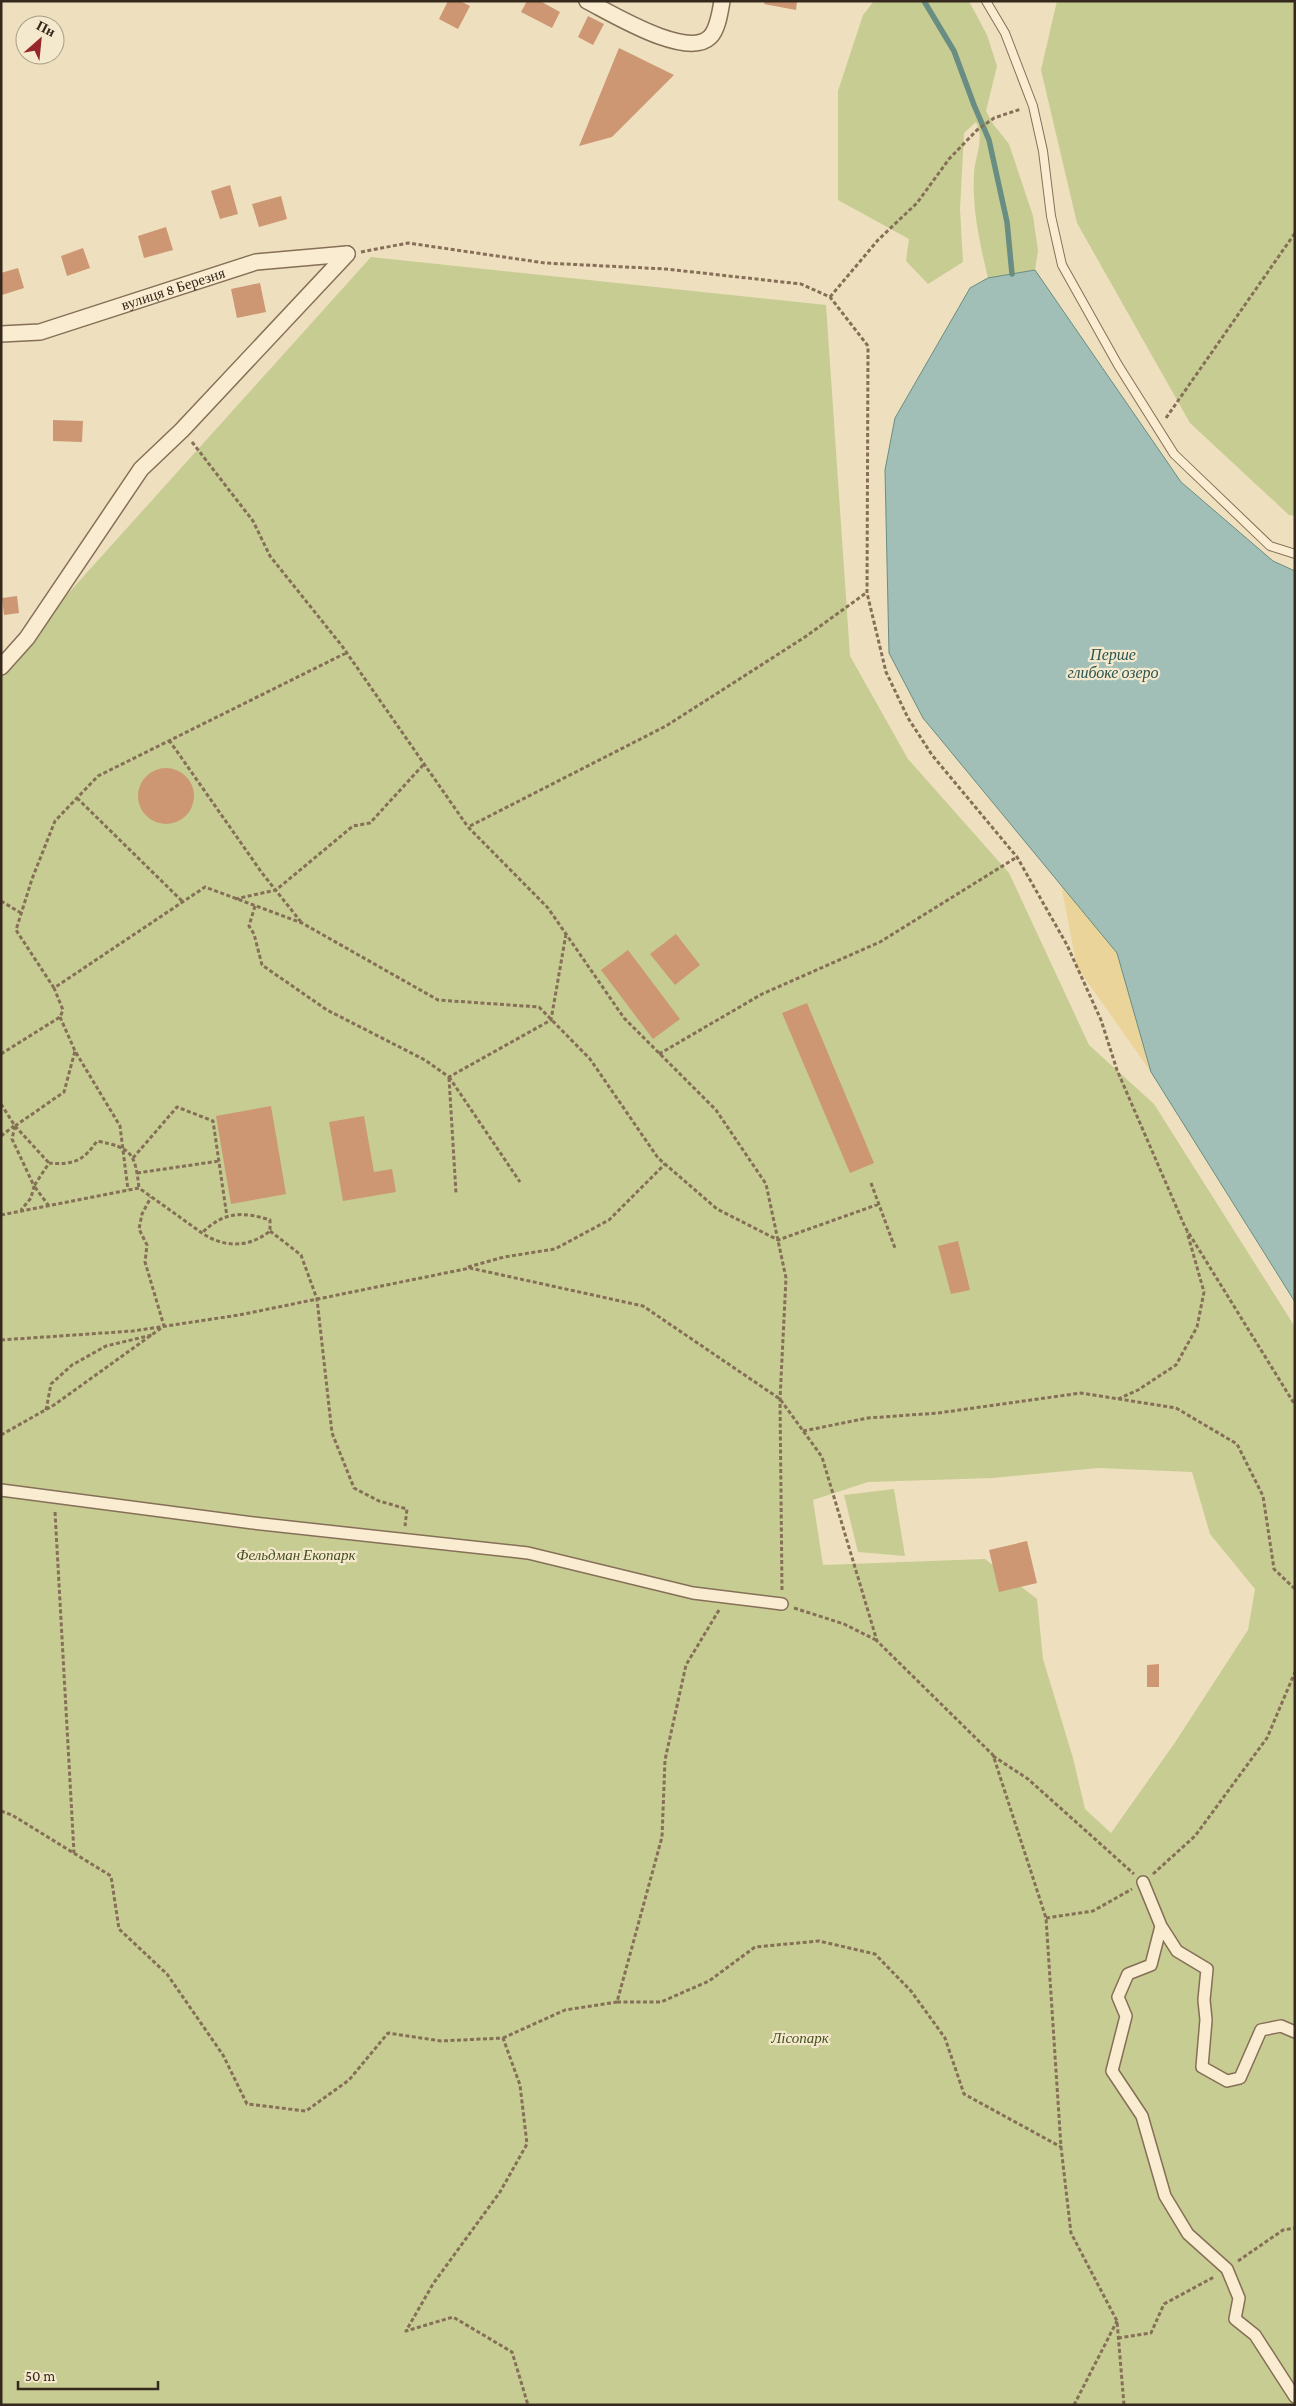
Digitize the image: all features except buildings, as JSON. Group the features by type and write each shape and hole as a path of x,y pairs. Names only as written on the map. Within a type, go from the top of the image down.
{"street":[{"path":"587,1 667,40 694,45 710,37 718,19 722,1"},
{"path":"1,667 27,638 140,469 182,430 347,254"},
{"name":"вулиця 8 Березня","path":"1,334 40,332 256,262 347,254"},
{"path":"1,1490 253,1524 528,1553 693,1593 782,1604"},
{"path":"1143,1882 1161,1926 1177,1951 1207,1969 1204,2000 1206,2020 1202,2067 1227,2081 1240,2078 1261,2030 1282,2026 1295,2032"},
{"path":"1161,1926 1151,1965 1128,1974 1118,1997 1126,2016 1112,2072 1142,2116 1165,2196 1188,2234 1227,2269 1239,2298 1235,2318 1255,2335 1295,2397"}],"lane":[{"path":"986,1 1005,34 1033,106 1043,151 1051,216 1062,265 1118,366 1174,454 1270,546 1295,554"}],"path":[{"path":"830,296 878,240 917,203 949,159 976,130 994,118 1033,106"},
{"path":"1159,429 1295,232"},
{"path":"347,254 408,243 545,263 666,269 801,284 830,296 868,346 866,593 886,672 908,718 932,755 1016,857 1066,945 1101,1020 1117,1070 1186,1227 1295,1404"},
{"path":"182,430 254,521 270,556 346,653 468,827 548,908 624,1018 716,1110 766,1184 786,1278 780,1399 782,1604 844,1624 877,1640 993,1755 1028,1778 1143,1882"},
{"path":"468,827 666,726 805,637 866,593"},
{"path":"1,1054 60,1017 63,1010 54,988 16,930 32,879 55,821 98,776 346,653"},
{"path":"170,740 276,890 302,923"},
{"path":"235,899 276,890 353,826 370,823 424,764"},
{"path":"77,798 183,902"},
{"path":"659,1054 762,994 880,942 1016,857"},
{"path":"54,988 205,887 302,923 438,1000 539,1007 590,1059 658,1158 717,1209 778,1240 879,1204"},
{"path":"1,901 21,914"},
{"path":"255,906 249,926 256,939 262,965 327,1010 425,1060 449,1077 520,1182"},
{"path":"551,1020 566,934"},
{"path":"60,1017 75,1052 120,1126 128,1190"},
{"path":"449,1077 551,1020"},
{"path":"1,1136 64,1092 75,1052"},
{"path":"449,1077 456,1193"},
{"path":"1,1104 15,1126 49,1163 67,1164 86,1157 97,1141 122,1146 133,1158 139,1188 210,1238 234,1245 258,1240 270,1231"},
{"path":"133,1158 177,1107 212,1121 227,1217"},
{"path":"15,1126 12,1139 34,1186 49,1206"},
{"path":"137,1173 219,1161"},
{"path":"20,1212 31,1198 34,1186 49,1163"},
{"path":"443,1274 504,1257 555,1249 608,1220 665,1164"},
{"path":"872,1183 895,1248"},
{"path":"1,1215 139,1188"},
{"path":"151,1197 142,1214 139,1228 147,1245 145,1262 164,1326"},
{"path":"202,1233 215,1220 235,1214 270,1220 270,1231"},
{"path":"1118,1399 1138,1390 1176,1365 1197,1326 1204,1292 1186,1227"},
{"path":"270,1231 301,1255 317,1299 332,1433 354,1488 380,1501 407,1508 404,1540"},
{"path":"1,1340 132,1331 239,1315 470,1268 643,1306 780,1399 822,1457 877,1640"},
{"path":"1,1435 45,1410 164,1326"},
{"path":"45,1410 51,1384 72,1365 106,1346 153,1334"},
{"path":"803,1431 868,1418 938,1413 1081,1393 1176,1408 1237,1444 1263,1496 1274,1569 1295,1589"},
{"path":"54,1497 74,1853"},
{"path":"616,2002 662,1837 665,1760 686,1665 710,1623 728,1598"},
{"path":"1046,1918 1094,1911 1143,1882 1195,1836 1267,1738 1295,1672"},
{"path":"993,1755 1046,1918 1061,2147 1071,2232 1117,2321 1124,2405"},
{"path":"1,1811 12,1815 111,1876 119,1929 167,1974 223,2055 247,2104 306,2111 349,2080 388,2032 441,2041 503,2038 566,2010 616,2002 661,2002 709,1981 755,1947 819,1941 875,1954 911,1991 945,2038 964,2094 1061,2147"},
{"path":"503,2038 520,2084 527,2144 500,2192 432,2284 406,2331 453,2317 512,2352 528,2405"},
{"path":"1118,2338 1151,2333 1164,2304 1208,2282 1283,2230 1295,2228"},
{"path":"1074,2405 1117,2321"}],"green space":[{"path":"874,1 969,1 987,35 997,66 986,111 993,124 1009,144 1033,216 1038,251 1035,270 988,278 974,201 974,174 980,141 979,128 976,122 964,133 960,209 963,262 928,284 906,261 909,239 838,200 838,91 863,15"},
{"path":"1057,1 1295,1 1295,516 1289,515 1190,423 1077,223 1041,70"},
{"name":"Лісопарк","path":"371,257 826,305 850,656 908,759 1009,873 1089,1045 1154,1104 1295,1327 1295,2405 1,2405 1,668","holes":["1098,1468 1192,1472 1210,1534 1255,1589 1248,1630 1174,1744 1111,1833 1085,1809 1073,1758 1043,1659 1037,1599 985,1559 823,1565 813,1500 868,1482 993,1478"]},
{"path":"894,1489 905,1556 858,1552 844,1495"}],"sand":[{"path":"1061,885 1117,953 1151,1072 1077,967"}],"water":[{"name":"Перше глибоке озеро","path":"1035,270 1181,482 1273,561 1295,571 1295,1302 1151,1072 1117,953 923,718 889,653 885,470 895,418 970,288 988,278"}],"waterway":[{"path":"924,1 954,51 989,140 1007,222 1012,274"}],"park label":[{"name":"Фельдман Екопарк","path":"296,1555"}]}
